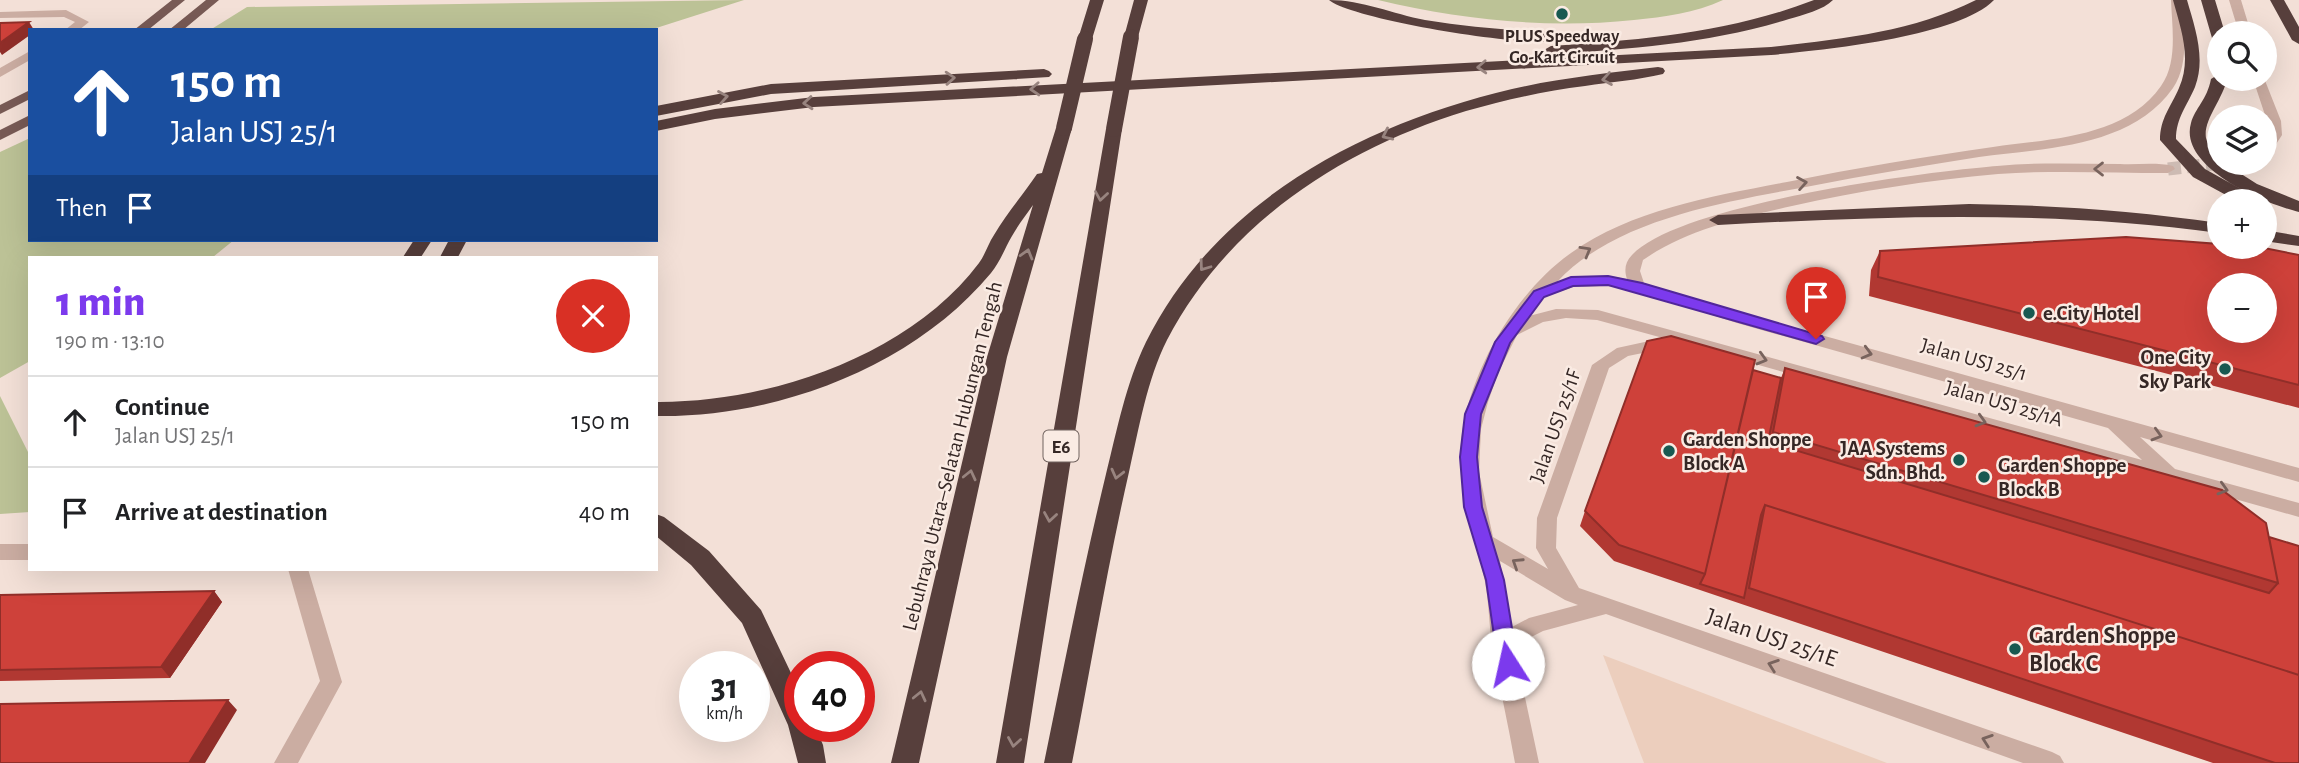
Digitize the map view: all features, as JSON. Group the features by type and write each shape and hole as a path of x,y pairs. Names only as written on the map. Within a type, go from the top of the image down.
{"highway":[{"name":"Lebuhraya Utara–Selatan Hubungan Tengah","path":"905,763 997,357 1064,128 1097,0"},
{"name":"E6","path":"1010,763 1114,129 1141,0"},
{"path":"1336,0 1402,19 1483,32 1610,38 1690,33 1713,35"},
{"path":"658,111 771,89 974,76 1227,68 1590,48 1713,35 1762,24 1826,0"},
{"path":"658,126 715,114 814,102 1770,51 1889,34 1937,22 1987,0"},
{"path":"2178,0 2193,47 2188,84 2167,124 2168,140 2199,173 2228,189"},
{"path":"2208,0 2214,21"},
{"path":"2277,0 2299,40"},
{"path":"2285,14 2299,26"},
{"path":"1058,763 1110,502 1138,390 1157,341 1184,294 1214,251 1293,186 1362,148 1436,116 1514,93 1747,57 1770,51"},
{"path":"2216,91 2199,124 2198,142 2210,161 2250,187 2299,207"},
{"path":"658,409 684,410 764,397 825,380 878,358 922,330 964,292 987,265 1003,236 1053,166"},
{"path":"1718,220 1873,211 2005,208 2101,213 2207,226"},
{"path":"2277,213 2299,221"},
{"path":"2277,237 2299,241"},
{"path":"658,525 700,558 752,617 784,687"},
{"path":"808,742 812,763"}],"main road":[{"path":"143,28 179,0"},
{"path":"178,28 213,0"},
{"path":"0,110 28,95"},
{"path":"0,136 28,121"}],"street":[{"path":"1527,763 1503,642 1495,580 1473,507 1469,457 1473,414 1503,342 1558,270 1579,254 1615,235 1703,204 1890,167 2091,136 2144,109 2161,97 2175,71 2178,0"},
{"path":"2235,0 2241,21"},
{"path":"0,15 66,13 83,22 74,28"},
{"path":"0,73 28,56"},
{"path":"1637,286 1631,271 1636,258 1675,234 1787,203 1944,176 2000,170 2168,169"},
{"name":"Jalan USJ 25/1","path":"1539,294 1571,282 1608,281 1637,286 1743,319 2299,475"},
{"name":"Jalan USJ 25/1A","path":"1503,342 1531,319 1562,312 1598,315 2299,510"},
{"name":"Jalan USJ 25/1F","path":"1572,594 1546,548 1547,518 1601,365 1623,352 1654,344 1696,341"},
{"path":"2110,422 2171,474"},
{"name":"Jalan USJ 25/1E","path":"1484,541 1572,594 2052,763"},
{"path":"0,552 28,552"},
{"path":"286,763 331,682 299,571"},
{"path":"1503,642 1537,624 1606,606"}],"green space":[{"path":"744,0 656,28 213,28 247,7"},
{"name":"PLUS Speedway Go-Kart Circuit","path":"1378,0 1723,0 1668,16 1602,23 1537,23 1441,13"},
{"path":"28,139 28,242 232,242 214,256 28,256 28,362 0,378 0,152"},
{"path":"0,396 28,452 28,512 0,514"}],"shaded area":[{"path":"1603,655 1887,763 1644,763"}],"building":[{"path":"29,22 0,43 0,23"},
{"name":"One City Sky Park","path":"2126,237 2207,243 2207,259 2277,259 2277,251 2299,255 2299,385 1878,277 1880,251"},
{"name":"Garden Shoppe Block A","path":"1671,336 1755,360 1705,574 1619,545 1585,511 1647,341"},
{"name":"Garden Shoppe Block B","path":"1785,368 2222,490 2266,523 2278,583 1773,432"},
{"path":"1753,370 1781,378 1768,442 2269,593 2278,583 2269,537 2299,546 2299,675 1765,505 1744,598 1700,584 1705,574"},
{"name":"Garden Shoppe Block C","path":"1765,505 2299,675 2299,763 2275,763 1749,588"},
{"path":"214,591 161,667 0,670 0,595"},
{"path":"228,700 189,763 0,763 0,704"}],"tunnel":[{"path":"2168,169 2207,165"}],"place":[{"name":"PLUS Speedway Go-Kart Circuit","path":"1562,14"},
{"name":"e.City Hotel","path":"2029,313"},
{"name":"One City Sky Park","path":"2225,369"},
{"name":"Garden Shoppe Block A","path":"1669,451"},
{"name":"JAA Systems Sdn. Bhd.","path":"1959,460"},
{"name":"Garden Shoppe Block B","path":"1984,477"},
{"name":"Garden Shoppe Block C","path":"2015,649"}],"route":[{"path":"1508,664 1495,580 1473,507 1469,457 1473,414 1503,342 1539,294 1571,282 1608,281 1637,286 1816,339"}]}
